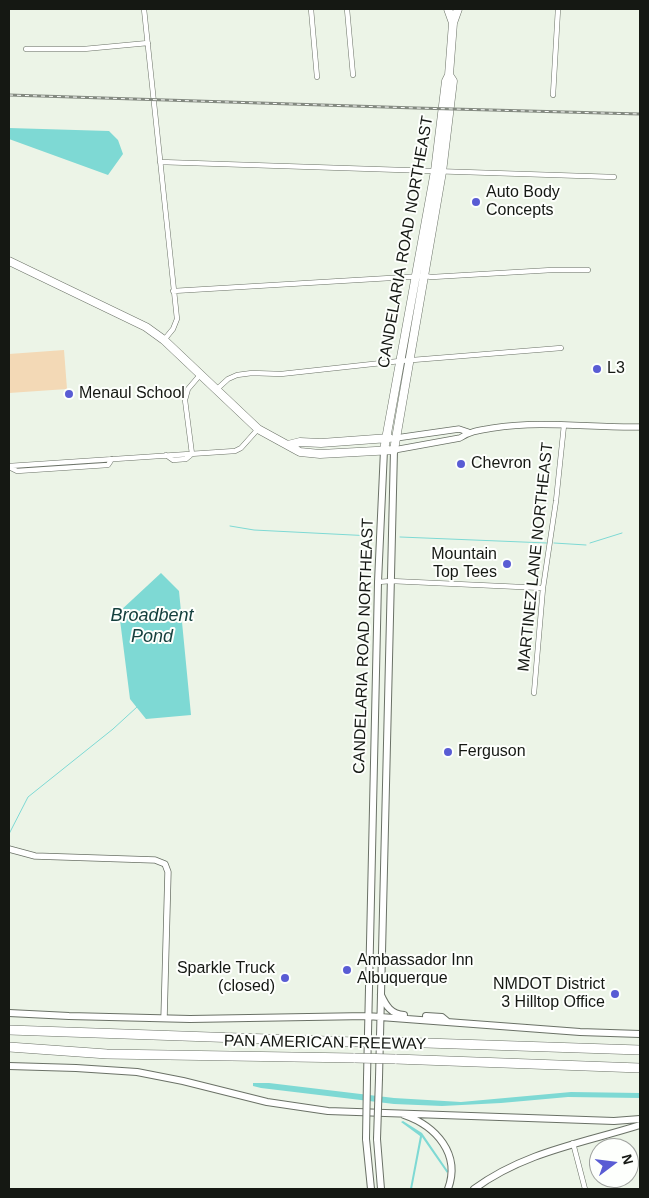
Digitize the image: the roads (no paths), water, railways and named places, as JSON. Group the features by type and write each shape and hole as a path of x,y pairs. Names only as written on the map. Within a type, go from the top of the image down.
{"highway":[{"name":"PAN AMERICAN FREEWAY","path":"9,1030 640,1050"},
{"name":"PAN AMERICAN FREEWAY","path":"9,1047 107,1054 395,1059 640,1068"},
{"path":"9,1053 107,1054"}],"main road":[{"path":"448,9 454,23"},
{"name":"CANDELARIA ROAD NORTHEAST","path":"370,1189 366,1139 367,1016 378,582 384,450 404,361 438,171 453,81 449,76 454,23 458,9"},
{"path":"9,261 146,327 164,340 258,429 300,452 320,454 394,450"},
{"name":"CANDELARIA ROAD NORTHEAST","path":"381,1189 377,1139 394,450 404,361"},
{"path":"288,445 300,442 320,443 396,438"},
{"path":"380,995 385,1004 394,1013 442,1017 448,1022"},
{"path":"9,1012 69,1016 164,1018 367,1016 572,1032 640,1034"},
{"path":"9,1066 85,1068 137,1072 287,1106 328,1111 614,1122 640,1119"},
{"path":"398,1113 425,1125 444,1143 451,1164 448,1189"},
{"path":"474,1189 496,1174 543,1152 640,1125"}],"street":[{"path":"144,9 177,319 173,329 164,340"},
{"path":"311,9 317,77"},
{"path":"347,9 353,75"},
{"path":"553,96 558,9"},
{"path":"26,49 84,49 148,43"},
{"path":"160,162 614,177"},
{"path":"173,291 420,276 588,270"},
{"path":"216,390 228,378 244,374 281,374 404,361 562,348"},
{"path":"192,454 185,400 188,389 200,375"},
{"path":"396,438 459,429 468,432 522,425 640,427"},
{"name":"MARTINEZ LANE NORTHEAST","path":"534,693 543,588 556,501 564,425"},
{"path":"9,466 17,471 108,464 112,459 166,455 173,460 186,459 192,454 234,451 241,448 258,429"},
{"path":"394,450 460,438 468,432"},
{"path":"378,582 543,588"},
{"path":"9,849 35,856 155,860 165,864 168,872 164,1018"},
{"path":"573,1143 585,1189"}],"water":[{"path":"9,128 109,131 118,140 123,154 108,175 9,139"},
{"name":"Broadbent Pond","path":"161,573 179,591 191,715 146,719 130,699 119,612"},
{"path":"253,1083 269,1083 394,1098 461,1102 571,1092 640,1093 640,1098 568,1097 442,1106 394,1104 261,1088 253,1086"},
{"path":"403,1121 422,1133 448,1171 447,1173 422,1137 412,1189 410,1189 420,1136 401,1122"}],"waterway":[{"path":"230,526 254,530 372,536"},
{"path":"590,543 622,533"},
{"path":"400,537 547,543"},
{"path":"554,543 586,545"},
{"path":"9,847 9,834 28,797 113,729 137,707"}],"railway":[{"path":"9,95 640,114"}],"place":[{"name":"Auto Body Concepts","path":"476,202"},
{"name":"L3","path":"597,369"},
{"name":"Menaul School","path":"69,394"},
{"name":"Chevron","path":"461,464"},
{"name":"Mountain Top Tees","path":"507,564"},
{"name":"Ferguson","path":"448,752"},
{"name":"Ambassador Inn Albuquerque","path":"347,970"},
{"name":"Sparkle Truck (closed)","path":"285,978"},
{"name":"NMDOT District 3 Hilltop Office","path":"615,994"}]}
